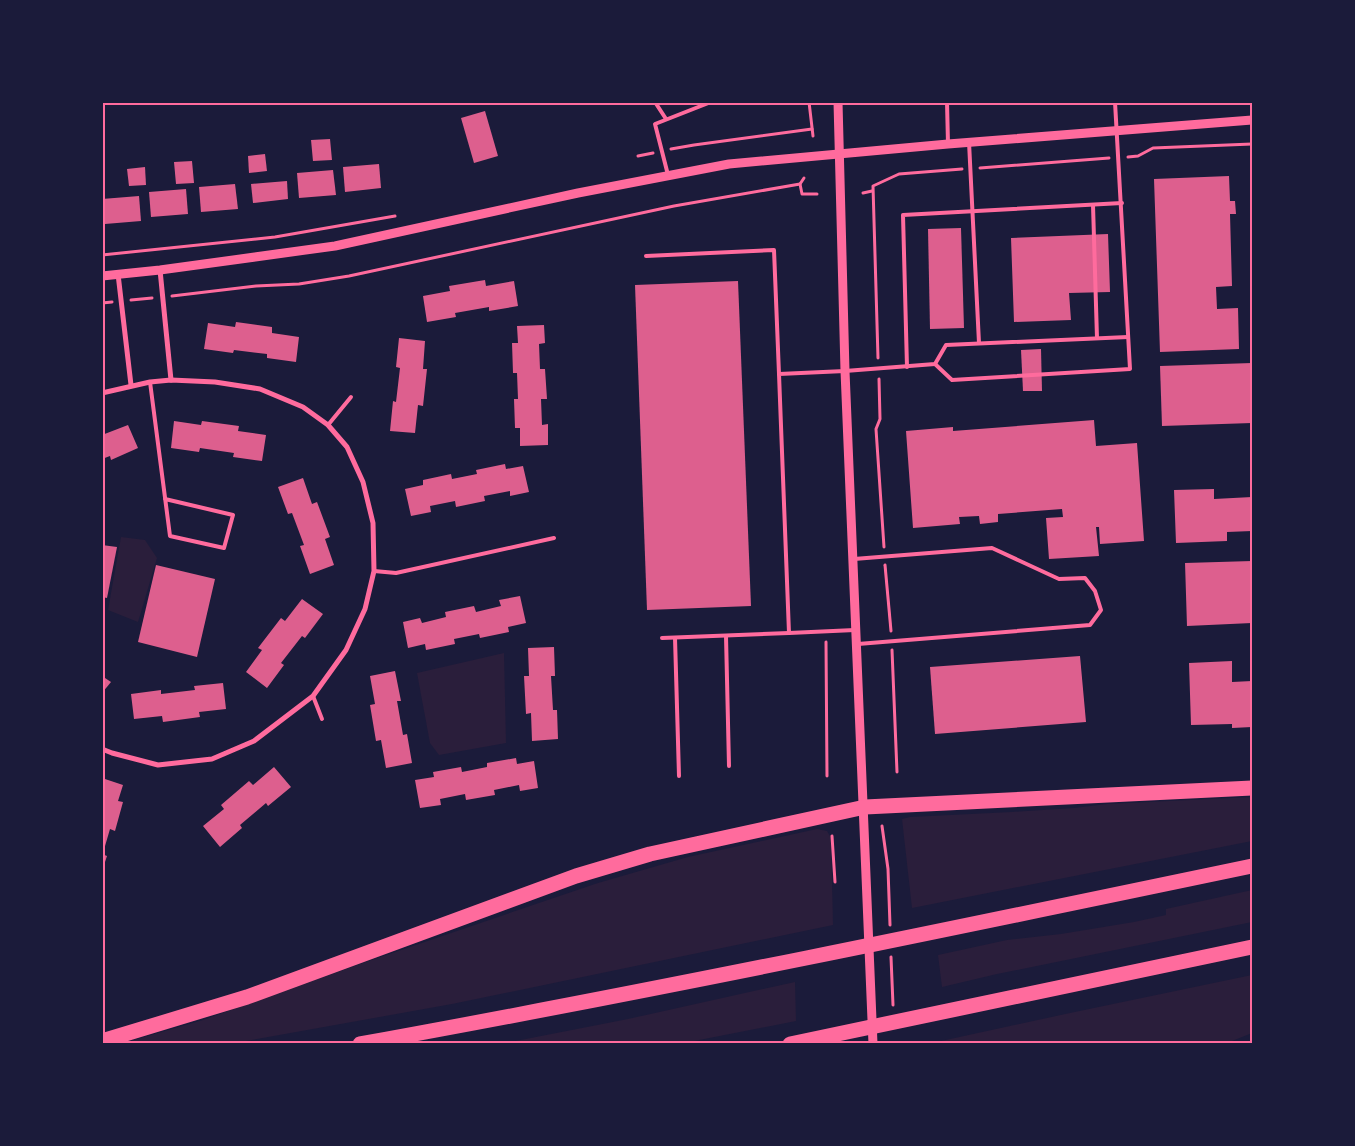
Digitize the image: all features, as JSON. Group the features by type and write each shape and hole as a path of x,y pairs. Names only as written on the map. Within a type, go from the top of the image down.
{"highway":[{"path":"102,1041 247,997 576,876 650,854 864,807 1252,788"},
{"path":"360,1044 487,1021 794,960 1252,866"},
{"path":"793,1043 1252,947"}],"street":[{"path":"838,102 845,372 858,644 873,1044"},
{"path":"102,276 335,246 668,175 729,164 969,142 1252,120"},
{"path":"160,270 172,380"},
{"path":"118,274 130,385"},
{"path":"102,393 130,385 150,382 172,380 215,382 260,389 303,407 328,425 347,447 363,482 373,523 374,571 365,609 346,650 313,696 254,741 212,759 158,765 102,749"}],"lane":[{"path":"656,102 666,119"},
{"path":"668,175 655,124 711,102"},
{"path":"947,102 948,144"},
{"path":"779,374 845,372 935,364 952,380 1130,369 1116,102"},
{"path":"969,142 979,343"},
{"path":"907,367 903,215 1122,203"},
{"path":"1093,204 1097,338"},
{"path":"646,256 774,250 790,633"},
{"path":"935,364 946,345 1128,337"},
{"path":"150,382 165,499 170,536 224,548 234,515 165,499"},
{"path":"328,425 352,397"},
{"path":"374,571 396,573 554,538"},
{"path":"854,559 992,548 1059,579 1085,578 1095,591 1101,610 1090,625 858,644"},
{"path":"662,638 857,630"},
{"path":"726,636 729,766"},
{"path":"675,638 679,776"},
{"path":"313,696 322,719"}],"path":[{"path":"809,102 814,136"},
{"path":"638,156 694,144 812,129"},
{"path":"804,178 800,184 802,194 817,194"},
{"path":"171,296 256,286 300,284 349,276 674,206 800,184"},
{"path":"863,193 872,191"},
{"path":"102,255 275,237 395,216"},
{"path":"130,300 155,297"},
{"path":"102,303 112,302"},
{"path":"826,632 827,776"},
{"path":"832,836 835,882"}],"shaded area":[{"path":"121,537 145,540 157,558 138,622 108,610"},
{"path":"504,653 506,743 439,755 430,743 417,673"},
{"path":"1252,797 1252,841 912,908 902,819 1074,808 1107,804"},
{"path":"817,829 827,831 831,838 833,925 452,1004 229,1044 120,1044 203,1020 598,883 688,857"},
{"path":"1252,890 1252,922 942,987 938,955 1007,940 1061,934 1134,922 1166,915 1166,909"},
{"path":"1252,975 1252,1033 1227,1043 932,1043 1070,1013"},
{"path":"795,982 796,1021 684,1043 506,1043 628,1019"}],"building":[{"path":"485,111 498,156 474,163 461,118"},
{"path":"330,139 332,160 313,161 311,140"},
{"path":"265,154 267,171 249,173 248,156"},
{"path":"192,161 194,183 176,184 174,162"},
{"path":"379,164 381,188 345,192 343,167"},
{"path":"145,167 146,185 129,186 127,169"},
{"path":"333,170 336,195 299,198 297,173"},
{"path":"1229,176 1230,201 1235,201 1236,214 1230,214 1232,286 1216,287 1217,309 1238,308 1239,349 1160,352 1154,179"},
{"path":"287,181 288,199 253,203 251,184"},
{"path":"235,184 238,209 201,212 199,187"},
{"path":"186,189 188,214 151,217 149,192"},
{"path":"139,196 141,221 105,224 102,199"},
{"path":"961,228 964,328 930,329 928,229"},
{"path":"1108,234 1110,292 1069,293 1071,320 1014,322 1011,238"},
{"path":"485,280 486,286 514,281 518,306 489,311 489,307 455,313 456,317 427,322 423,296 450,291 449,286"},
{"path":"738,281 751,606 647,610 635,285"},
{"path":"236,322 272,327 272,333 299,337 296,362 267,358 267,354 234,350 233,353 204,349 208,323 235,327"},
{"path":"544,325 545,343 539,344 540,369 545,369 547,399 541,399 542,425 548,424 548,445 520,446 520,428 515,428 514,399 518,399 517,373 513,373 512,343 518,343 517,326"},
{"path":"399,338 425,341 423,369 427,369 423,406 418,405 415,433 390,431 393,401 396,402 400,368 396,367"},
{"path":"1041,349 1042,391 1023,391 1021,350"},
{"path":"1252,363 1252,423 1162,426 1160,366"},
{"path":"1094,420 1096,446 1137,443 1144,541 1100,544 1099,527 1096,527 1099,556 1049,559 1046,518 1063,517 1062,509 998,514 998,522 980,524 979,516 959,517 960,524 913,528 906,431 953,427 953,431"},
{"path":"174,421 201,425 202,421 239,426 238,431 266,435 262,461 233,457 234,453 200,448 199,452 171,448"},
{"path":"128,425 138,448 111,460 110,456 102,459 102,435"},
{"path":"505,464 506,469 523,466 529,492 510,496 510,491 484,496 485,501 456,507 455,501 430,506 431,512 411,516 405,489 423,485 423,480 451,474 452,479 477,474 476,470"},
{"path":"303,478 312,504 317,502 330,537 325,539 334,565 310,574 300,546 304,545 292,513 288,514 278,487"},
{"path":"1214,489 1214,499 1252,497 1252,531 1227,532 1227,541 1176,543 1174,490"},
{"path":"102,545 117,547 107,598 102,597"},
{"path":"1252,561 1252,623 1187,626 1185,563"},
{"path":"156,565 215,579 197,657 138,642"},
{"path":"520,596 526,623 508,627 509,632 480,638 479,634 454,639 455,644 426,650 425,644 408,648 403,622 420,618 422,623 446,617 445,612 474,606 476,612 501,606 499,600"},
{"path":"302,599 323,614 305,638 302,636 281,663 284,665 267,688 246,672 262,650 258,648 281,618 285,621"},
{"path":"554,647 555,676 551,676 553,710 557,710 558,739 532,741 531,713 526,714 524,676 529,676 528,648"},
{"path":"1080,656 1086,722 935,734 930,667"},
{"path":"1232,661 1232,682 1252,681 1252,727 1232,728 1232,724 1191,725 1189,663"},
{"path":"395,671 401,701 397,701 403,735 407,734 412,763 386,768 381,740 376,741 370,705 375,704 370,676"},
{"path":"102,676 111,682 102,693"},
{"path":"223,683 226,709 199,712 200,717 163,722 162,716 134,719 131,694 161,690 161,694 195,690 194,686"},
{"path":"516,758 517,764 534,761 538,788 520,791 519,785 494,790 495,795 466,800 465,794 440,799 441,805 420,808 415,780 434,777 433,772 461,767 462,772 487,767 487,763"},
{"path":"274,767 291,787 268,806 266,803 240,825 242,828 220,847 203,826 224,809 221,805 249,781 253,785"},
{"path":"102,778 123,785 118,801 123,802 115,831 110,829 103,853"},
{"path":"102,854 107,856 103,868 102,868"}]}
